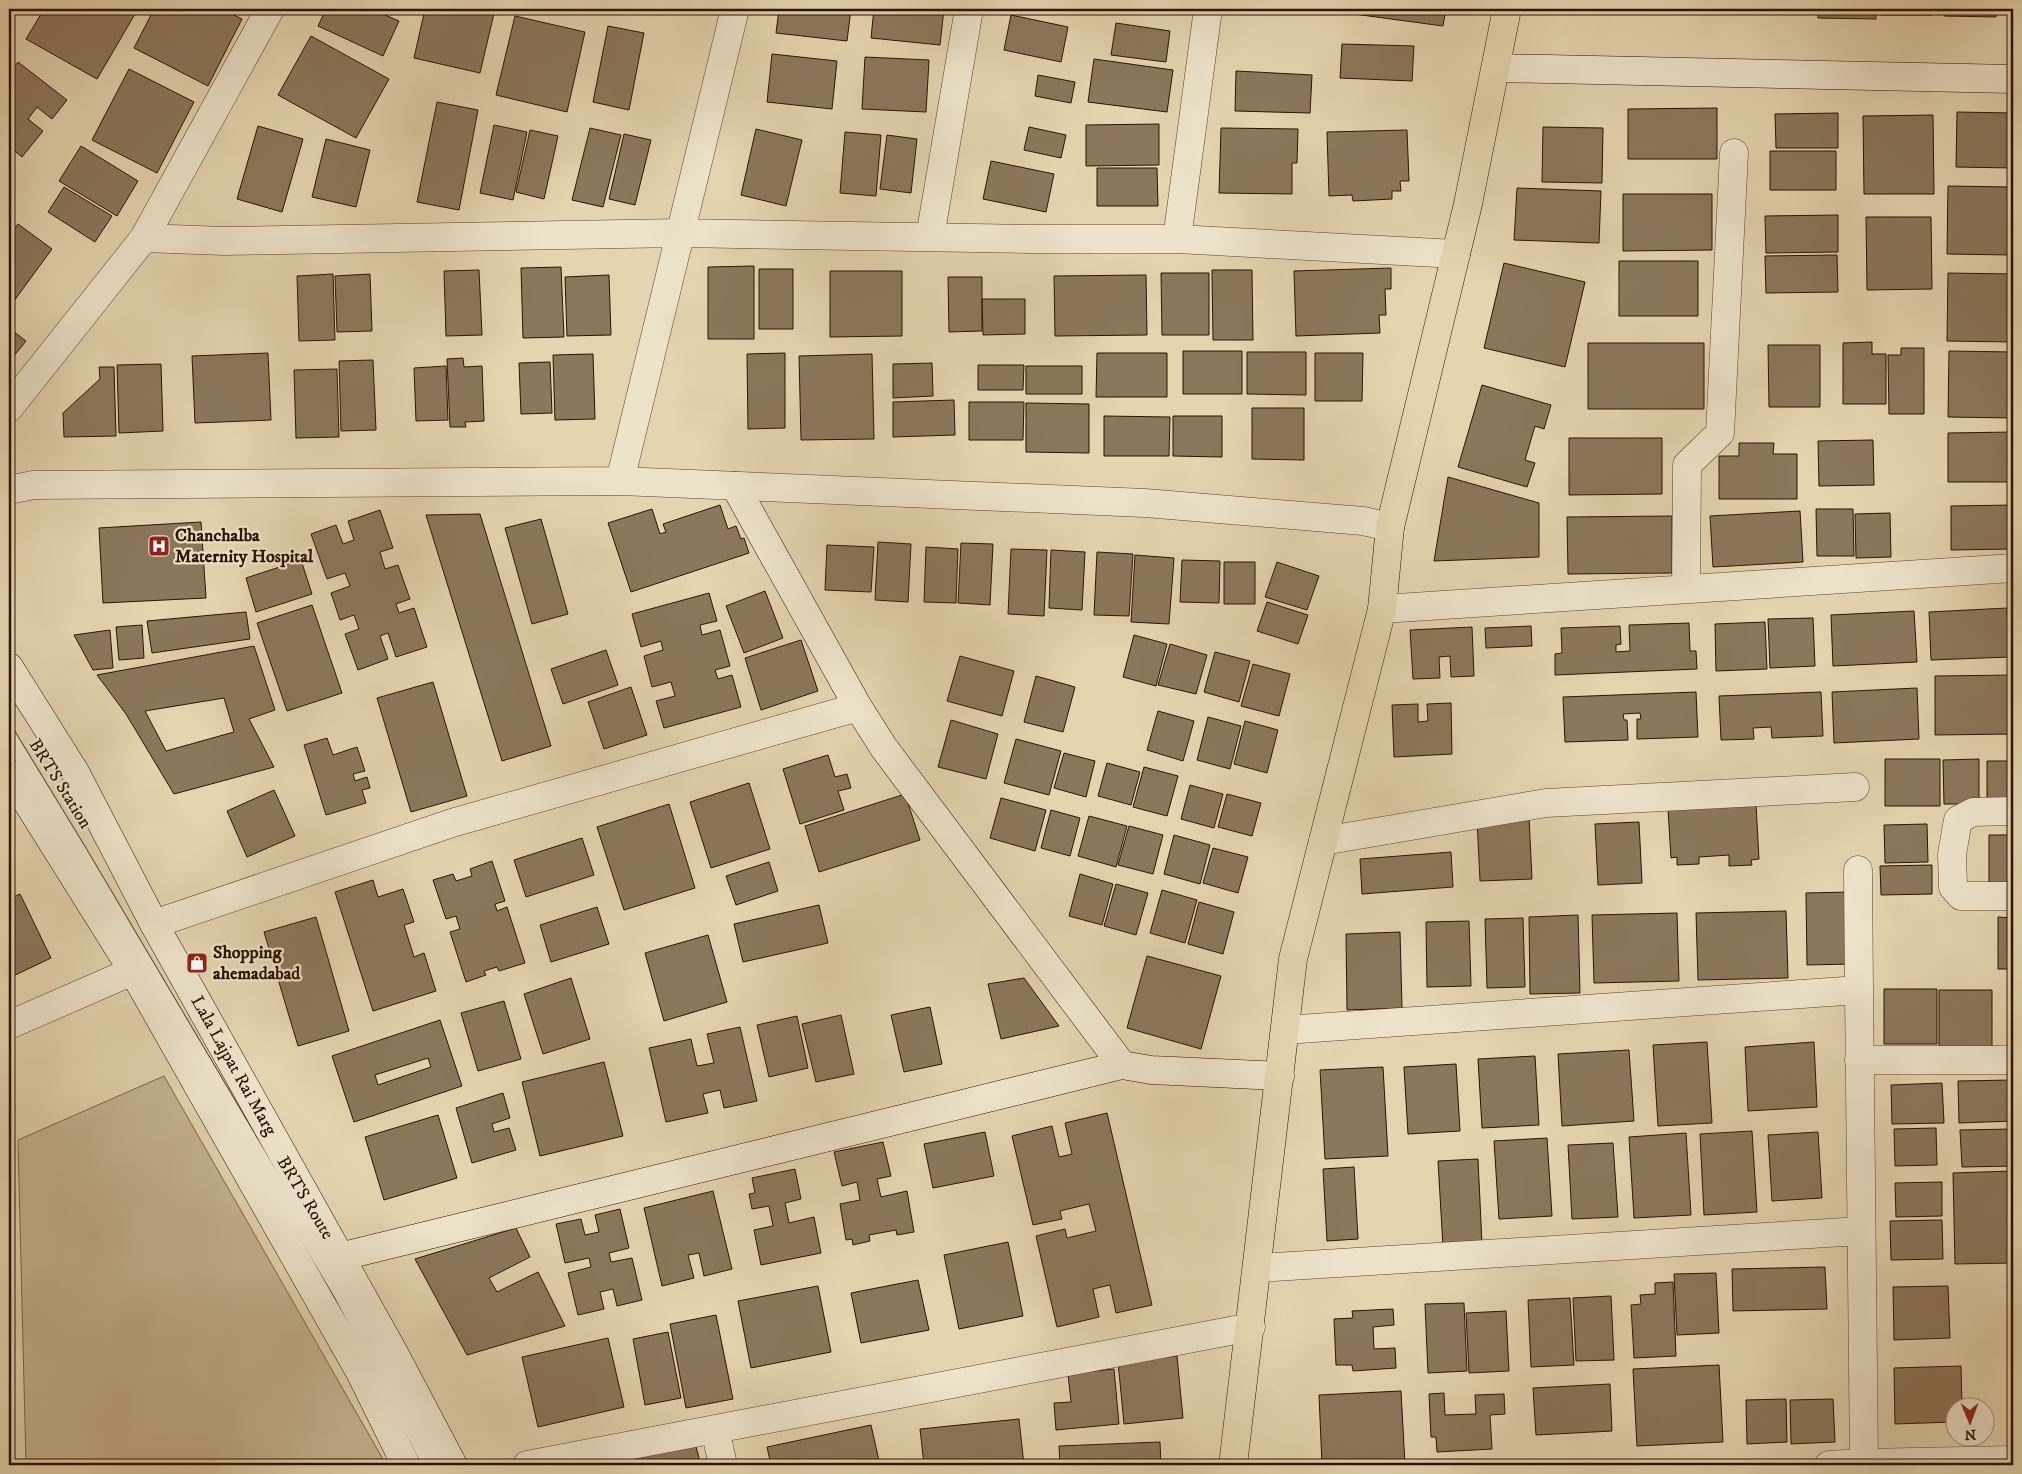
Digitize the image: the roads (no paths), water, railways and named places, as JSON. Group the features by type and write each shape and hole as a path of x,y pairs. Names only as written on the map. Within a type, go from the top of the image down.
{"main road":[{"path":"1233,1465 1258,1268 1293,959 1382,609 1390,527 1456,254 1507,9"}],"street":[{"path":"9,408 144,238 270,9"},
{"path":"620,481 735,9"},
{"path":"930,237 969,9"},
{"path":"1177,239 1208,9"},
{"path":"1496,68 2013,79"},
{"path":"1686,589 1687,465 1720,433 1734,153"},
{"path":"144,238 224,241 680,233 1177,239 1456,254"},
{"path":"9,490 33,485 620,481 1145,503 1363,521 1390,527"},
{"path":"735,486 858,707 884,748 1122,1064"},
{"path":"1382,609 2013,568"},
{"name":"Lala Lajpat Rai Marg","path":"9,667 75,772 154,924 453,1465"},
{"path":"154,924 452,823 858,707"},
{"path":"9,773 133,971 360,1372 406,1465"},
{"path":"1323,841 1546,803 1855,787"},
{"path":"2013,811 1973,812 1958,820 1952,854 1953,887 1961,896 2013,896"},
{"path":"1858,870 1864,1463"},
{"path":"9,1025 133,971"},
{"path":"1285,1030 1859,990"},
{"path":"1859,1060 2013,1060"},
{"path":"339,1257 1122,1064 1151,1070 1280,1076"},
{"path":"1258,1268 1861,1230"},
{"path":"527,1465 1251,1327"},
{"path":"715,1430 723,1465"},
{"path":"1829,1465 2013,1460"}],"lane":[{"name":"BRTS Station","path":"9,736 79,851"},
{"name":"BRTS Route","path":"79,851 341,1294 430,1465"}],"place":[{"name":"Chanchalba Maternity Hospital","path":"159,546"},
{"name":"Shopping ahemadabad","path":"197,963"}]}
